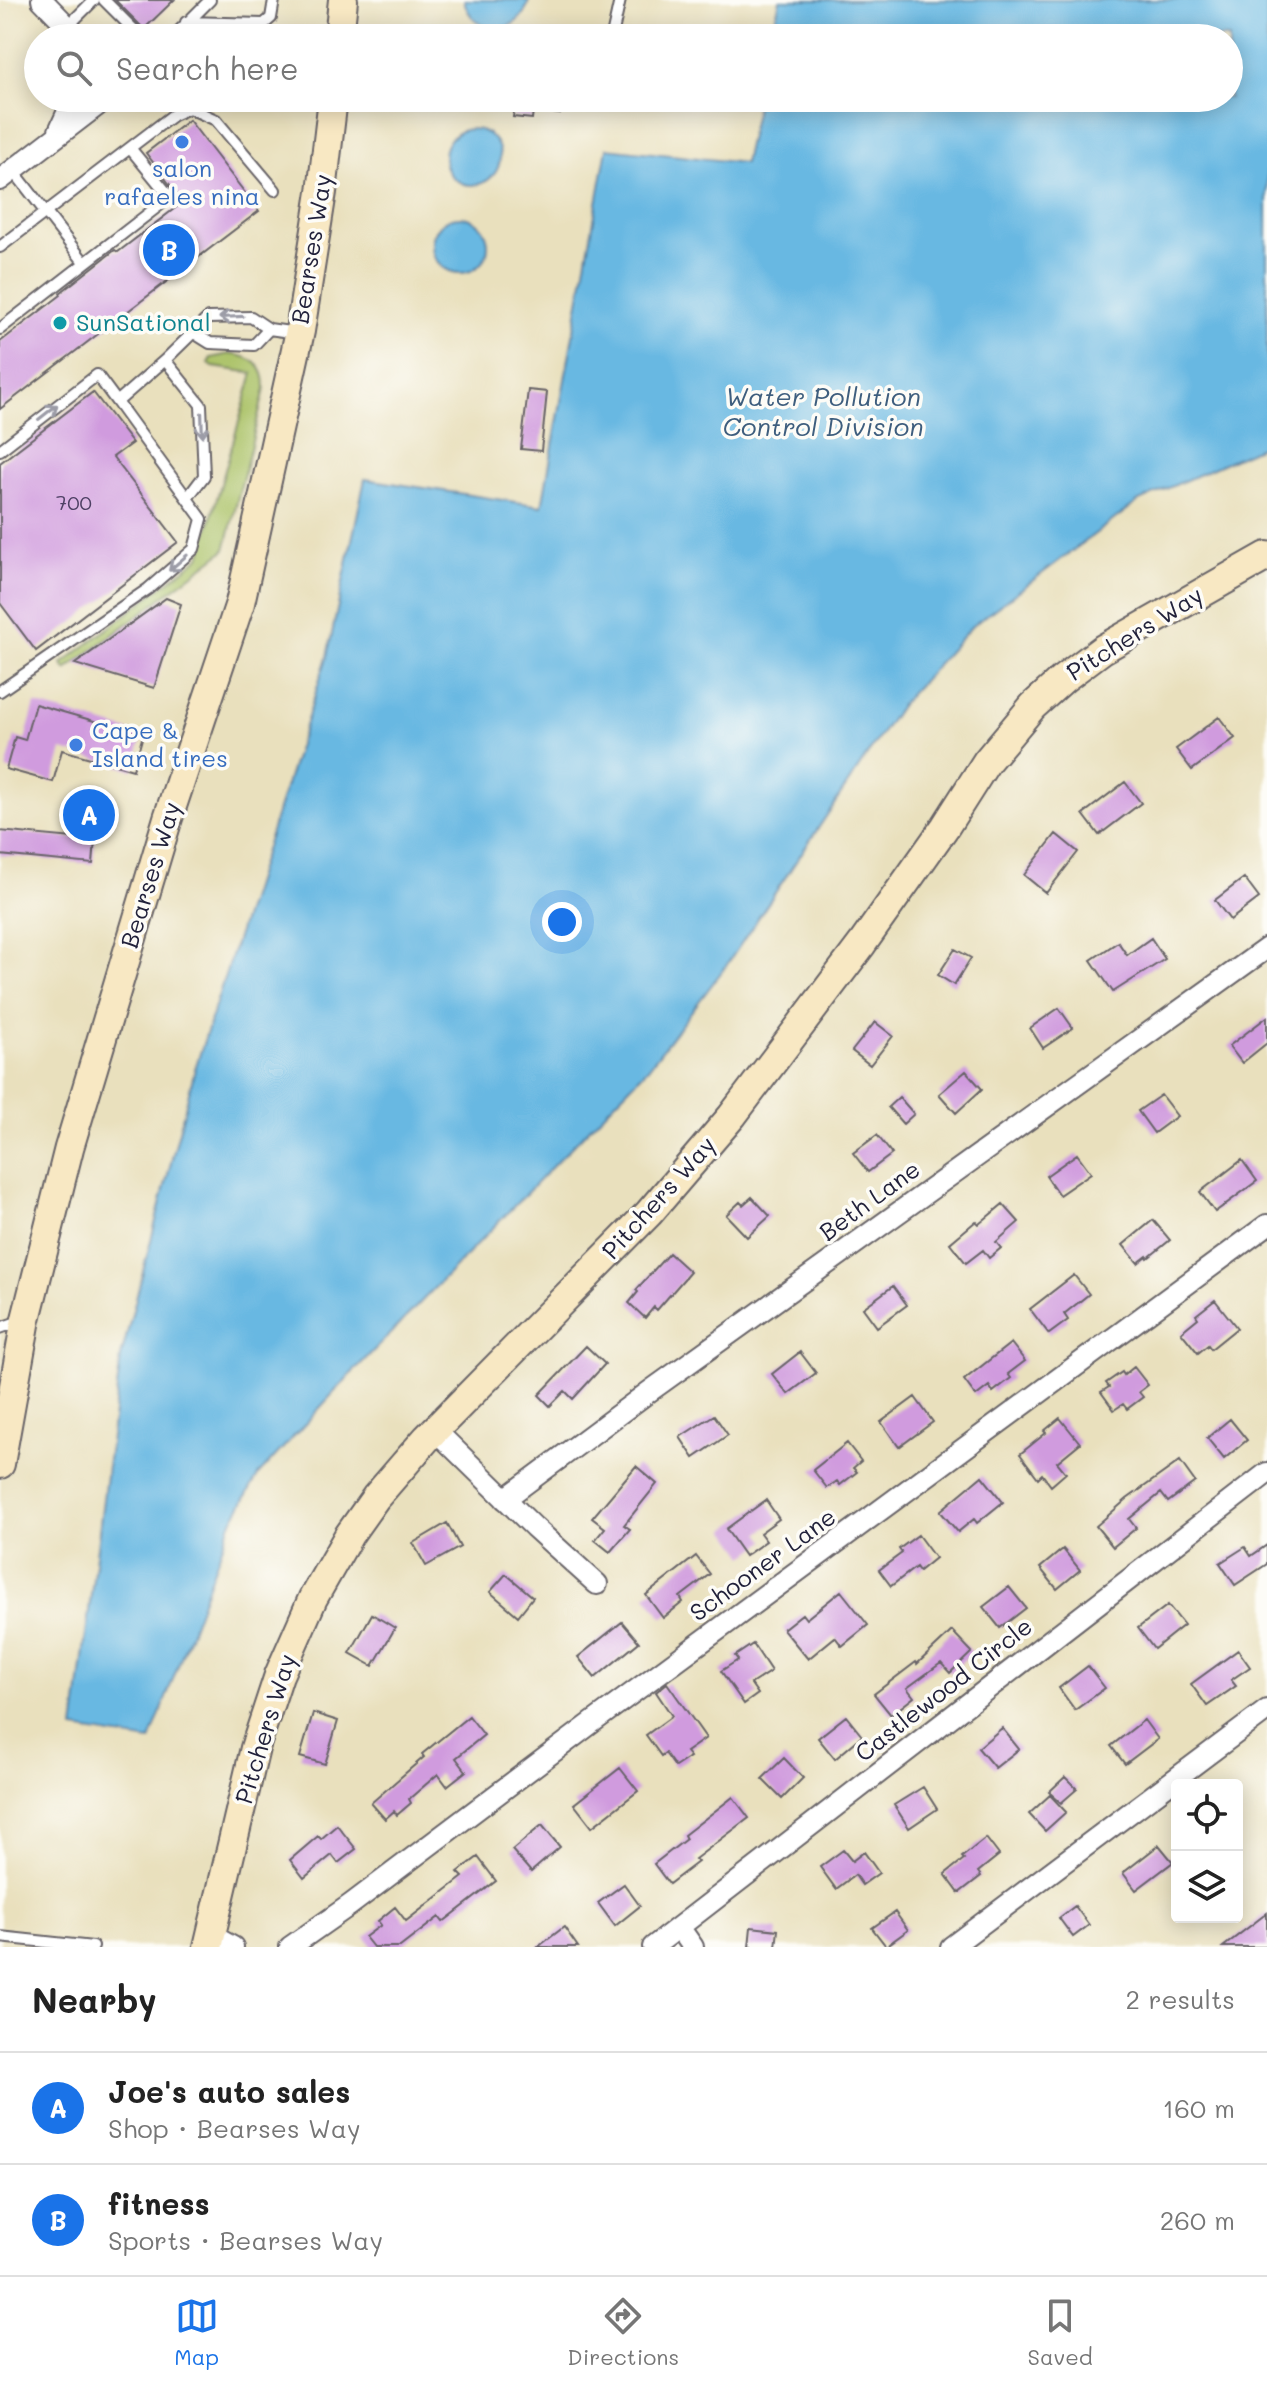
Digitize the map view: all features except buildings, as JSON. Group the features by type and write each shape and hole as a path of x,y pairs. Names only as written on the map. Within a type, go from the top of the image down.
{"main road":[{"path":"340,24 343,0"},
{"name":"Bearses Way","path":"0,1464 13,1323 52,1208 168,818 240,603 299,333 331,112"},
{"name":"Pitchers Way","path":"217,1943 255,1748 271,1694 313,1598 362,1516 396,1472 435,1430 639,1225 732,1116 862,944 945,827 987,761 1033,706 1103,649 1267,556"}],"street":[{"path":"45,1 63,24"},
{"path":"55,138 67,112"},
{"path":"6,175 89,112"},
{"name":"Beth Lane","path":"505,1499 662,1382 1267,948"},
{"name":"Schooner Lane","path":"290,1947 1267,1225"},
{"path":"435,1430 597,1584"},
{"name":"Castlewood Circle","path":"653,1947 1267,1473"},
{"path":"951,1947 1267,1710"},
{"path":"679,1927 693,1947"}],"lane":[{"path":"78,24 94,0"},
{"path":"104,0 128,24"},
{"path":"186,22 210,0"},
{"path":"186,22 264,24 271,18 274,0"},
{"path":"615,24 620,0"},
{"path":"0,247 180,112"},
{"path":"198,112 216,120 275,190"},
{"path":"0,329 170,197 130,148"},
{"path":"6,175 45,213 84,262"},
{"path":"117,402 208,318 251,317 269,329 299,333"},
{"path":"194,333 210,343 254,345 269,329"},
{"path":"165,360 201,405 204,476 188,497"},
{"path":"0,450 97,375 202,519 194,549 148,589 0,691"},
{"path":"0,1937 93,1947"}],"green space":[{"path":"229,354 256,363 263,374 265,389 225,550 66,670 62,664 200,557 253,373 213,367 208,363 211,358"}],"water":[{"path":"464,0 529,0 524,12 511,24 482,24 469,12"},
{"name":"Water Pollution Control Division","path":"780,0 1267,0 1267,444 1139,501 972,626 902,703 726,966 648,1068 351,1374 259,1474 231,1523 150,1741 74,1729 121,1357 195,1069 327,657 365,479 542,506 607,148 744,163 755,112 1243,112 1243,24 774,24"},
{"path":"472,129 492,137 500,157 492,177 472,185 452,177 444,157 452,137"},
{"path":"460,217 480,225 488,245 480,265 460,273 440,265 432,245 440,225"}],"place":[{"name":"salon rafaeles nina","path":"182,142"},
{"name":"fitness","path":"169,250"},
{"name":"SunSational","path":"60,323"},
{"name":"Cape & Island tires","path":"76,745"},
{"name":"Joe's auto sales","path":"89,815"}]}
